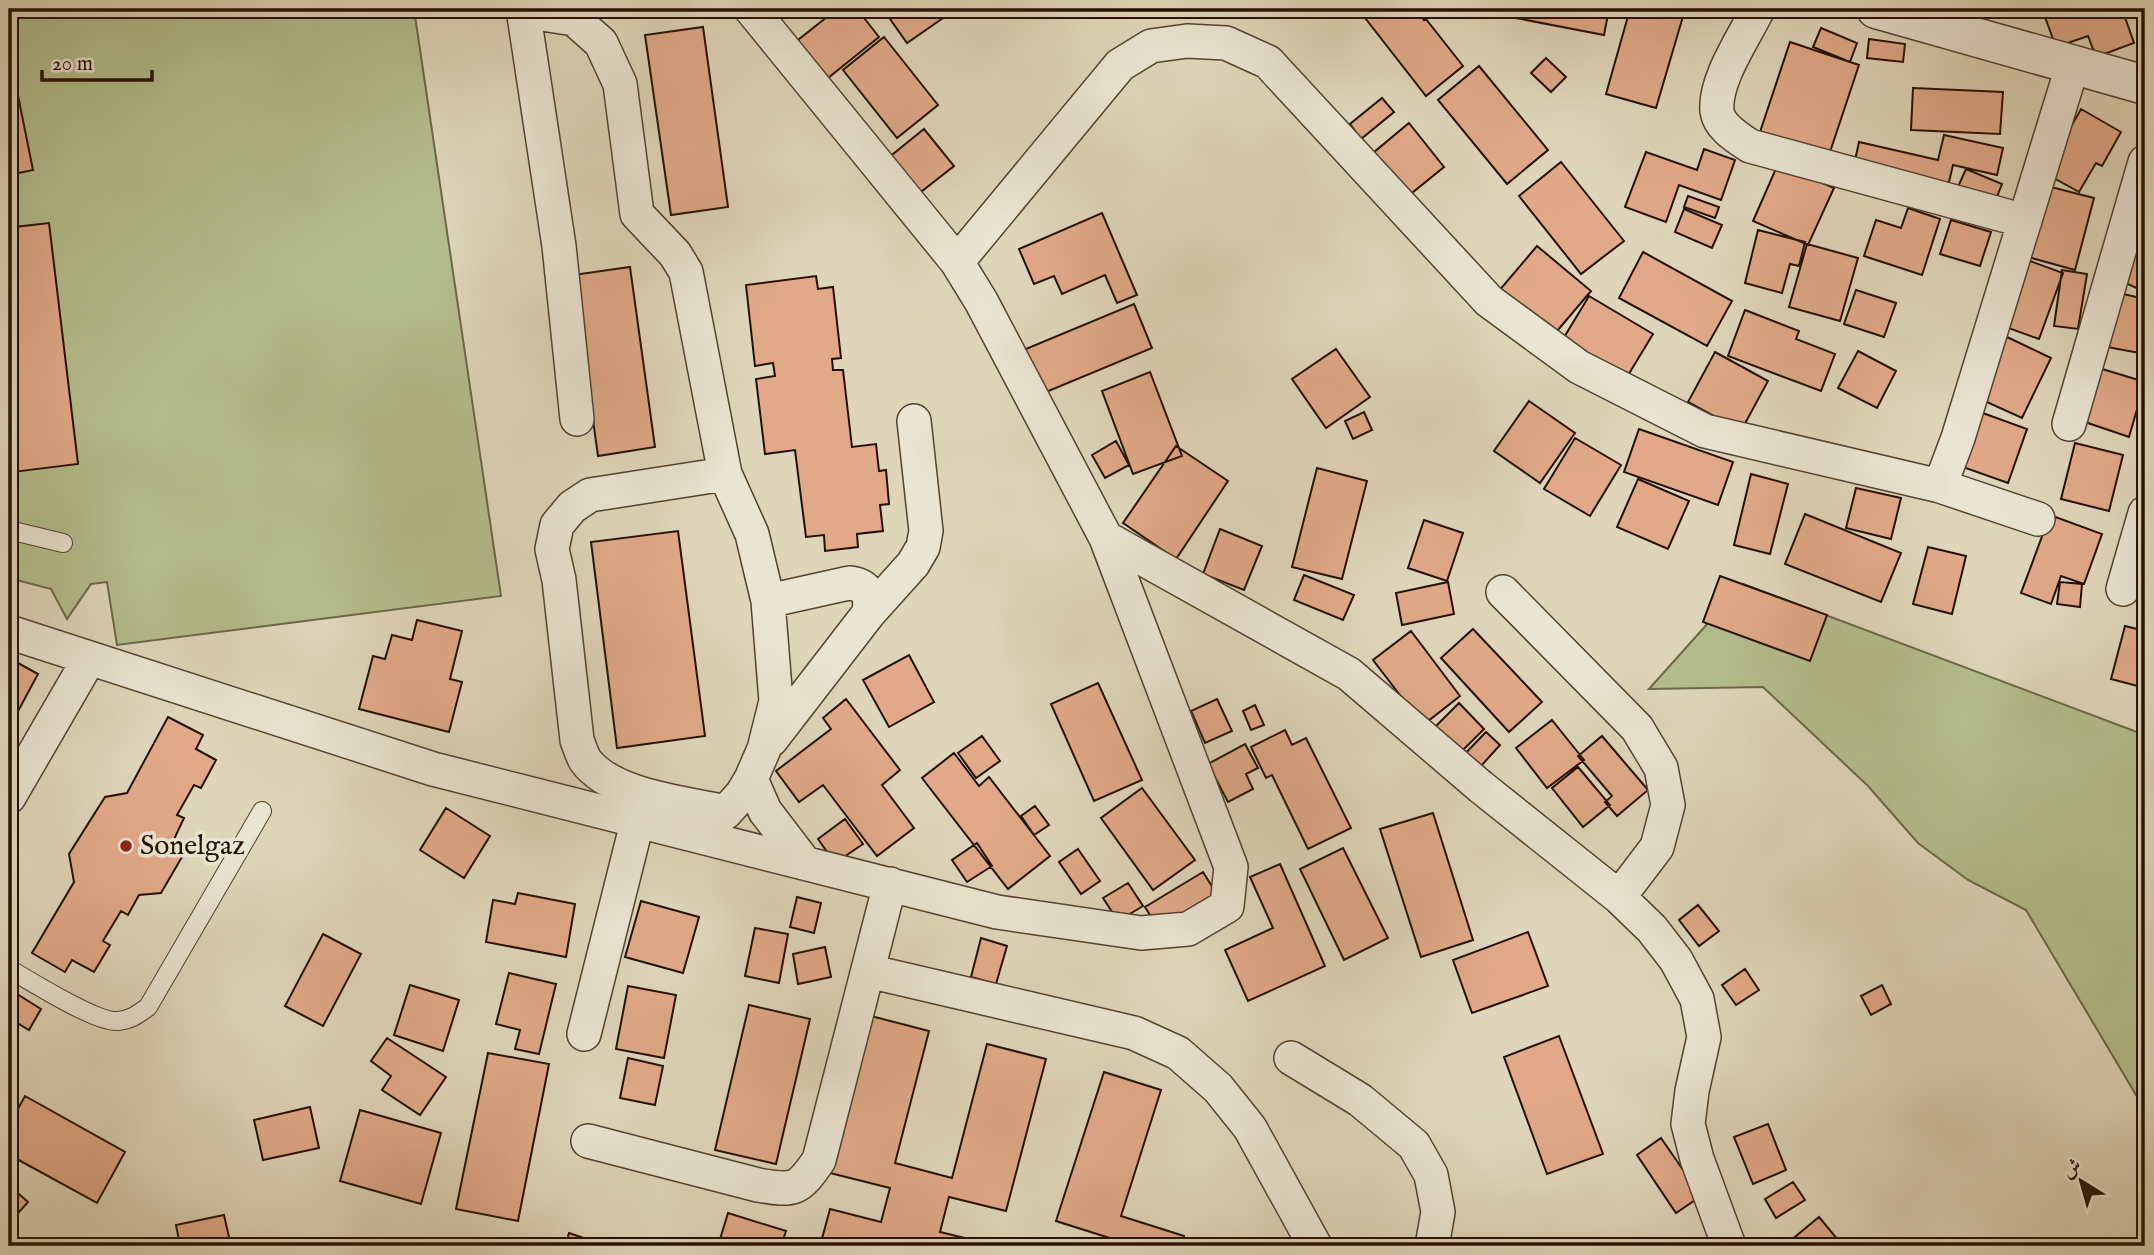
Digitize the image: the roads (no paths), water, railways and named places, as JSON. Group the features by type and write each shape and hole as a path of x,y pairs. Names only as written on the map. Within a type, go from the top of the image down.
{"street":[{"path":"9,632 433,769 997,912 1141,933 1188,929 1227,906 1231,867 1107,538 981,301 957,262 751,9"},
{"path":"1758,9 1720,83 1717,113 1730,133 1750,146 2025,221"},
{"path":"1876,9 2145,85"},
{"path":"577,419 559,246 523,10 575,19 601,43 620,84 637,214 675,254 686,272 724,474 752,534 768,601 776,701 764,749 751,779 726,812 709,825 690,832"},
{"path":"957,262 1120,65 1151,46 1187,41 1226,43 1268,62 1489,301 1579,367 1705,431 1940,486 2038,519"},
{"path":"1940,486 1958,438 2073,64"},
{"path":"2069,425 2145,162"},
{"path":"764,749 869,613 913,564 923,547 926,531 914,421"},
{"path":"724,474 590,495 572,507 557,525 552,548 559,580 576,740 585,760 602,776 624,789 726,812"},
{"path":"2123,590 2145,513"},
{"path":"1107,538 1349,674 1481,787 1619,897 1652,929 1676,960 1697,999 1704,1037 1688,1124 1697,1159 1729,1246"},
{"path":"768,601 849,583 860,584 871,598 869,613"},
{"path":"1503,592 1637,728 1661,768 1668,805 1657,846 1619,897"},
{"path":"9,797 89,659"},
{"path":"751,779 765,811 804,862"},
{"path":"584,1034 638,819"},
{"path":"588,1141 758,1185 787,1190 805,1181 819,1160 890,884"},
{"path":"868,971 1134,1033 1178,1053 1218,1088 1250,1128 1315,1246"},
{"path":"1291,1058 1360,1100 1414,1145 1431,1175 1438,1212 1432,1246"}],"lane":[{"path":"9,530 63,543"},
{"path":"9,969 93,1015 116,1022 133,1018 148,1007 262,811"}],"place":[{"name":"Sonelgaz","path":"126,846"}]}
